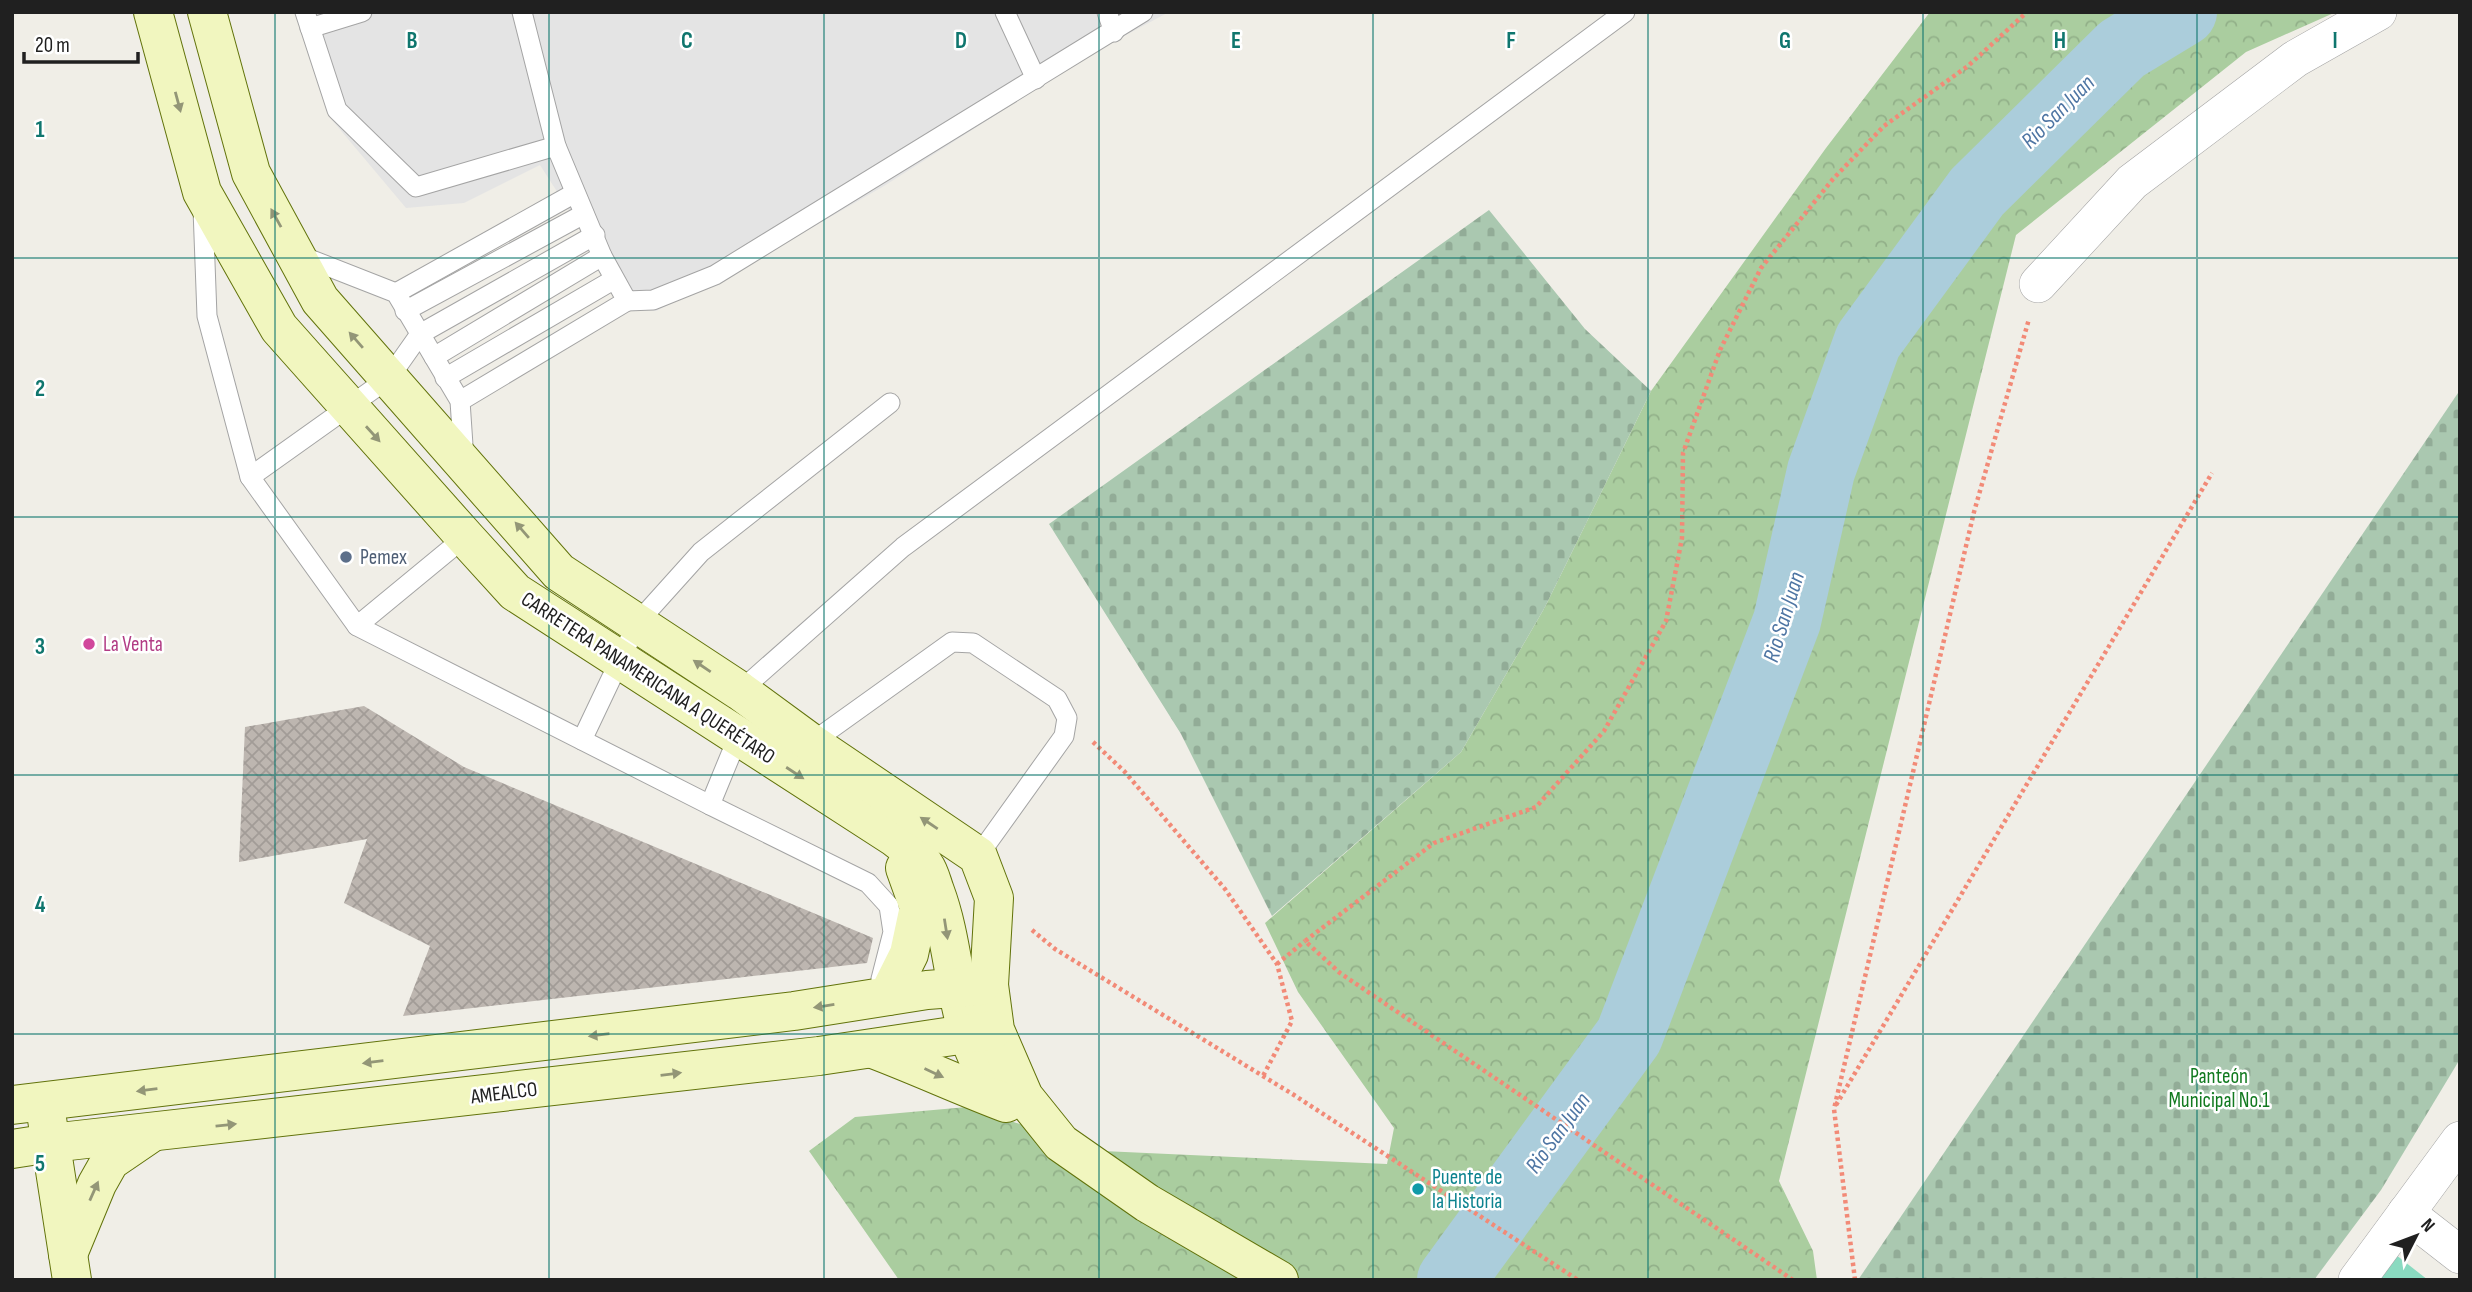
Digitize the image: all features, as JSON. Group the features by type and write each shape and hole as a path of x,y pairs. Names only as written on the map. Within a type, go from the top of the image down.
{"main road":[{"name":"CARRETERA PANAMERICANA A QUERÉTARO","path":"153,12 202,192 279,328 514,592 894,837 925,864 944,915 982,968"},
{"name":"CARRETERA PANAMERICANA A QUERÉTARO","path":"207,12 251,173 320,300 559,572 740,691 811,743 978,856 994,898 982,968 981,1032 986,1076 1036,1146 1144,1212"},
{"path":"882,997 909,954 919,907 894,837"},
{"path":"70,1267 51,1143 28,1104 794,1011 882,997 982,968"},
{"name":"CARRETERA PANAMERICANA A QUERÉTARO","path":"981,1032 1024,1097 1061,1143 1144,1212"},
{"name":"AMEALCO","path":"12,1149 559,1087 981,1032"},
{"path":"871,1048 1006,1103"},
{"path":"70,1267 97,1184 110,1161 151,1133"},
{"path":"1144,1212 1238,1280"},
{"path":"1144,1212 1279,1280"}],"street":[{"path":"2038,284 2132,182 2295,59 2378,12"},
{"path":"2357,1280 2460,1140"},
{"path":"2406,1213 2460,1255"}],"lane":[{"path":"362,12 307,20 337,110 416,187 556,146"},
{"path":"522,12 556,146 602,256 627,301"},
{"path":"1005,12 1036,79"},
{"path":"1107,12 1114,32"},
{"path":"460,401 627,301 653,300 715,275 1143,12"},
{"path":"740,691 903,547 1625,12"},
{"path":"202,192 207,316 250,477 356,626 868,883 889,906 893,932 882,997"},
{"path":"396,293 575,193"},
{"path":"405,312 584,214"},
{"path":"250,477 389,378 420,334 595,234"},
{"path":"295,253 396,293 460,401 464,464"},
{"path":"434,357 602,256"},
{"path":"445,378 613,280"},
{"path":"582,740 638,622 701,552 890,404"},
{"path":"356,626 465,537"},
{"path":"811,743 952,642 973,643 1057,699 1067,718 1064,736 978,856"},
{"path":"710,804 738,737"}],"path":[{"path":"1277,964 1434,842 1536,807 1604,731 1666,621 1682,538 1683,453 1720,350 1760,268 1833,179 1884,126 1968,66 2027,12"},
{"path":"1855,1280 1834,1109 1974,512 2038,284"},
{"path":"1834,1109 2212,473"},
{"path":"1067,718 1125,771 1225,889 1277,964 1292,1021 1263,1076"},
{"path":"994,898 1055,948 1294,1095 1578,1280"},
{"path":"1305,941 1340,973 1793,1280"}],"green space":[{"path":"1930,12 2336,12 2246,52 2016,235 1779,1181 1813,1251 1817,1280 899,1280 809,1151 855,1117 967,1107 1103,1151 1387,1164 1394,1128 1298,992 1265,923 1461,752 1545,607 1651,391 1826,148"},
{"path":"1489,210 1585,329 1651,391 1545,607 1461,752 1272,916 1181,734 1049,524"},
{"name":"Panteón Municipal No.1","path":"2460,390 2460,1059 2381,1190 2314,1280 1858,1280"},
{"path":"2391,1251 2428,1280 2372,1280"}],"shaded area":[{"path":"300,12 1169,12 1098,50 884,186 726,277 656,311 632,309 540,165 464,203 406,208 332,120"}],"building":[{"path":"364,706 464,767 873,938 867,963 403,1016 430,946 344,903 367,839 239,862 245,727"}],"waterway":[{"name":"Rio San Juan","path":"1451,1280 1629,1036 1787,621 1821,471 1868,341 1977,192 2122,49 2183,12"}],"place":[{"name":"Pemex","path":"346,557"},
{"name":"La Venta","path":"89,644"},
{"name":"Puente de la Historia","path":"1418,1189"}]}
